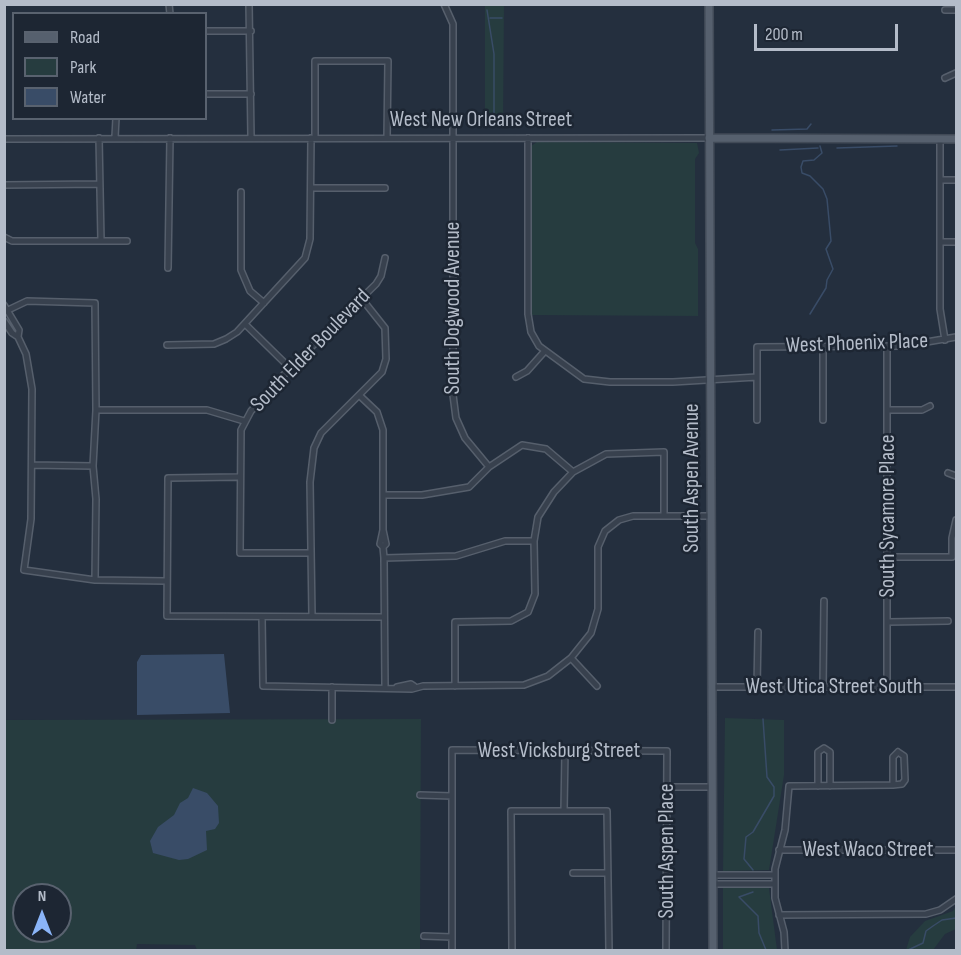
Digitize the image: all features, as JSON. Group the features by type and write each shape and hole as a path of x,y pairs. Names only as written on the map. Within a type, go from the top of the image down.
{"main road":[{"name":"South Aspen Avenue","path":"709,4 712,951"},
{"name":"West New Orleans Street","path":"709,138 957,139"}],"street":[{"path":"249,4 251,137"},
{"name":"South Dogwood Avenue","path":"444,4 453,24 453,395 460,428 471,447 489,467"},
{"path":"945,10 957,10"},
{"path":"207,31 251,31"},
{"path":"167,345 214,344 237,332 305,258 310,239 315,61 387,62 387,138"},
{"path":"945,78 957,74"},
{"path":"207,94 251,94"},
{"path":"115,137 116,120"},
{"name":"West New Orleans Street","path":"4,138 709,138"},
{"path":"99,138 100,241"},
{"path":"168,268 170,138"},
{"path":"528,138 528,314 531,332 544,352 583,378 610,382 757,377 757,420"},
{"path":"940,139 940,309 945,340"},
{"path":"940,180 957,180"},
{"path":"4,185 99,184"},
{"path":"311,188 386,188"},
{"path":"241,192 241,270 250,291 264,303"},
{"path":"4,237 12,241 127,241"},
{"path":"940,242 957,242"},
{"name":"South Elder Boulevard","path":"310,553 240,553 238,477 240,437 244,421 290,368 362,298 381,276 385,258"},
{"path":"312,616 310,482 314,448 321,433 382,372 387,342 385,328 362,298"},
{"path":"18,337 19,330 6,309 27,301 95,303 96,410 93,466 96,499 95,580"},
{"path":"4,321 12,333 18,337 26,354 32,389 31,519 24,570 95,580 167,580"},
{"path":"244,324 290,368"},
{"name":"West Phoenix Place","path":"757,377 757,347 887,346 957,337"},
{"path":"823,346 823,420"},
{"name":"South Sycamore Place","path":"887,346 887,686"},
{"path":"516,377 527,371 544,352"},
{"path":"359,395 377,412 383,430 383,531 386,544 383,547 385,687"},
{"path":"888,410 922,410 930,406"},
{"path":"96,410 207,410 244,421"},
{"path":"384,495 422,495 469,487 489,467 522,445 546,449 573,472"},
{"path":"455,686 455,622 511,621 528,612 536,594 534,541 538,517 555,492 573,472 606,454 664,452 664,516"},
{"path":"32,465 93,466"},
{"path":"948,473 957,476"},
{"path":"238,477 168,478 168,616 384,617"},
{"path":"262,617 263,686 524,685 548,676 571,658 591,633 598,609 598,547 605,531 619,520 633,516 710,516"},
{"path":"888,557 952,556 952,538 957,520"},
{"path":"384,558 456,556 505,541 534,541"},
{"path":"823,687 824,601"},
{"path":"888,622 948,621"},
{"path":"757,687 758,632"},
{"path":"571,658 597,686"},
{"path":"332,687 332,720"},
{"name":"West Utica Street South","path":"711,687 957,687"},
{"path":"818,786 818,752 824,747 830,753 830,786"},
{"name":"West Vicksburg Street","path":"452,796 452,750 667,751"},
{"path":"564,811 565,751"},
{"name":"South Aspen Place","path":"666,951 667,751"},
{"path":"785,951 775,875 785,830 789,786 893,785 902,783 904,756 900,752 893,756 893,785"},
{"path":"667,787 712,787"},
{"path":"420,795 452,796 452,951"},
{"path":"512,951 512,811 607,811 609,951"},
{"name":"West Waco Street","path":"779,850 957,850"},
{"path":"573,873 608,873"},
{"path":"712,875 775,875"},
{"path":"712,884 775,884"},
{"path":"779,915 934,912 956,900"},
{"path":"424,936 452,937"}],"green space":[{"path":"485,4 606,5 504,6 503,125 485,124"},
{"path":"537,142 697,143 699,153 695,159 695,243 698,249 698,316 531,315 530,151 531,146"},
{"path":"725,718 784,720 784,775 769,870 723,871"},
{"path":"421,719 420,950 197,950 195,945 137,944 136,950 5,950 4,720"},
{"path":"723,888 769,888 777,950 723,950"},
{"path":"956,906 956,929 945,934 933,950 906,950 910,937 925,921 953,911"}],"water":[{"path":"224,654 230,713 137,715 137,662 141,655"},
{"path":"193,788 207,793 218,806 219,823 215,829 206,831 207,850 188,859 179,860 153,853 150,841 158,827 174,815 180,803 188,798"}],"waterway":[{"path":"487,10 494,54 494,123"},
{"path":"490,18 502,18"},
{"path":"495,117 502,117"},
{"path":"772,130 807,129 811,124"},
{"path":"810,314 826,288 827,280 833,269 826,249 831,241 827,199 823,189 810,176 802,173 801,167 803,161 814,160 822,153 820,146"},
{"path":"837,148 897,146"},
{"path":"780,150 818,148"},
{"path":"753,870 744,859 746,837 753,832 774,796 774,787 767,777 763,719"},
{"path":"753,892 739,897 758,916 759,933 766,950"},
{"path":"908,950 923,943 926,931 933,926 942,920 956,918"}]}
